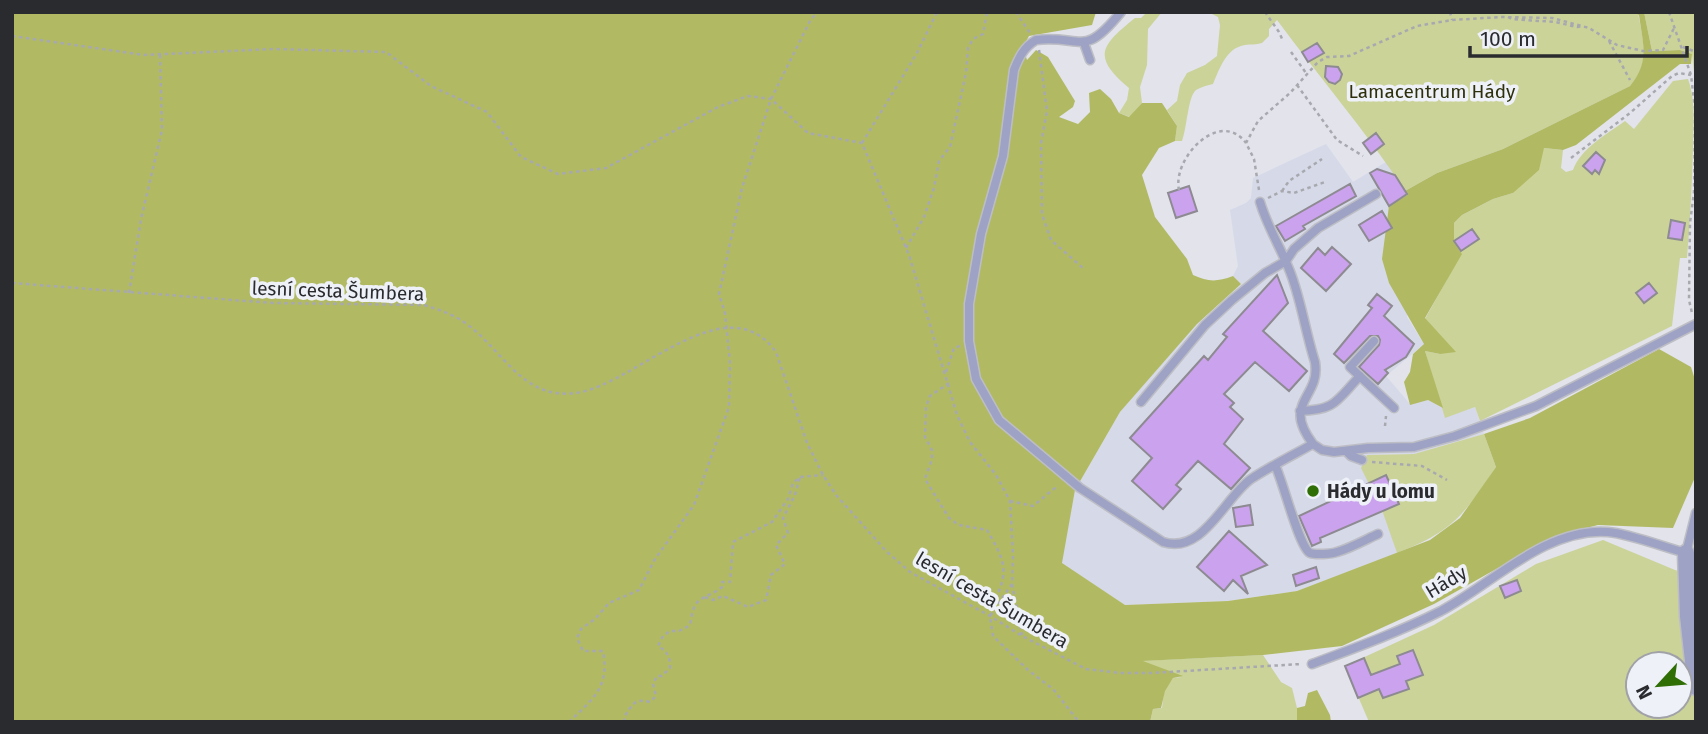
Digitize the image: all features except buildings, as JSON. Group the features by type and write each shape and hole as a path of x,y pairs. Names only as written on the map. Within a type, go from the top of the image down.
{"street":[{"path":"1686,553 1688,617 1696,687"}],"lane":[{"path":"1121,12 1107,28 1084,43 1036,40 1022,52 1014,70 1003,156 981,234 971,293 969,341 976,379 999,421 1060,473 1163,542 1175,544 1187,541 1209,526 1250,480 1314,444"},
{"path":"1084,43 1090,60"},
{"path":"1141,402 1205,325 1265,273 1286,261 1294,249 1318,228 1376,194"},
{"path":"1260,202 1266,221 1286,261 1299,299 1317,374 1300,411 1301,423 1314,444 1322,450 1414,447 1482,427 1536,406 1696,323"},
{"path":"1374,341 1350,367 1394,408"},
{"path":"1300,411 1330,407 1360,376"},
{"path":"1346,451 1362,460"},
{"path":"1275,465 1306,550 1312,554 1334,554 1378,534"},
{"path":"1686,553 1696,513"},
{"name":"Hády","path":"1312,664 1377,640 1443,610 1534,551 1573,536 1608,532 1686,553"}],"path":[{"path":"569,722 601,687 606,668 603,651 583,651 578,638 581,629 595,619 609,603 639,590 655,559 694,505 729,407 730,363 719,294 742,188 771,99 817,12"},
{"path":"862,143 918,53 937,12"},
{"path":"906,248 923,217 934,188 939,161 950,146 966,73 968,47 973,39 983,33 987,12"},
{"path":"1016,12 1036,40 1041,57 1047,111 1041,143 1042,214 1051,240 1084,269"},
{"path":"1265,12 1283,41"},
{"path":"1450,12 1452,20"},
{"path":"1670,12 1683,47 1695,108 1689,300 1696,323"},
{"path":"1507,16 1512,19 1584,26"},
{"path":"1246,143 1258,121 1297,85 1311,67 1327,57 1349,56 1417,26 1507,16 1552,18 1584,26 1609,41 1637,50 1663,50 1675,26"},
{"path":"12,36 144,55 273,49 386,52 431,86 488,112 521,157 558,174 606,168 718,107 748,96 771,99 808,133 862,143"},
{"path":"1609,41 1630,80"},
{"path":"1683,47 1696,52"},
{"path":"1291,52 1307,73"},
{"path":"129,293 141,219 162,130 160,55"},
{"path":"1571,158 1630,113 1672,76 1679,73 1690,75"},
{"path":"1297,85 1337,140 1363,156"},
{"path":"1179,190 1179,172 1190,153 1207,136 1224,129 1240,135 1254,159 1260,202 1282,191 1289,181 1322,159"},
{"path":"862,143 906,248 957,415 970,442 996,475 1010,501 1012,584 1022,636"},
{"path":"1282,191 1294,193 1325,182"},
{"name":"lesní cesta Šumbera","path":"12,283 272,303 424,305 447,313 468,325 509,366 535,387 558,395 580,392 608,383 712,329 737,327 767,340 776,352 807,443 823,475 836,495 910,572 1086,669 1152,673 1312,664"},
{"path":"946,372 954,348 969,341"},
{"path":"949,383 930,396 926,407 925,437 932,450 932,459 925,479 950,518 959,525 987,530 997,547 1002,558 1003,578 996,606"},
{"path":"1362,460 1422,466 1447,480"},
{"path":"1010,501 1033,506 1055,488 1060,473"},
{"path":"625,722 624,718 633,702 650,702 656,696 653,684 657,676 662,676 670,668 670,658 666,650 658,646 663,636 670,631 689,626 693,609 705,596 716,593 722,587 722,582 730,582 733,542 772,522 788,499 793,482 800,477 823,475"},
{"path":"705,596 713,600 723,596 748,607 766,600 771,575 785,564 776,545 788,533 783,518 795,495 800,477"},
{"path":"1012,584 990,616 993,636 1028,670 1053,689 1079,722"}],"shaded area":[{"path":"1326,144 1353,182 1386,162 1407,194 1407,317 1424,344 1386,376 1410,404 1428,400 1443,408 1446,417 1475,407 1484,434 1414,454 1367,455 1397,553 1297,591 1228,601 1125,605 1061,563 1075,490 1120,412 1197,324 1241,284 1233,276 1238,266 1230,210 1251,198 1253,178"}],"green space":[{"path":"12,12 1096,12 1092,25 1029,36 1023,47 1027,60 1036,50 1048,57 1075,101 1073,107 1059,117 1078,124 1090,112 1089,93 1100,89 1111,99 1119,113 1129,117 1142,103 1162,103 1177,126 1175,141 1159,148 1142,175 1155,217 1187,259 1193,275 1213,280 1233,276 1241,284 1197,324 1120,412 1075,490 1062,563 1125,605 1228,601 1297,591 1430,540 1460,518 1496,467 1484,434 1530,418 1659,349 1691,367 1696,383 1696,475 1673,528 1598,525 1555,536 1434,604 1342,646 1263,655 1143,661 1183,676 1173,678 1165,691 1161,708 1153,709 1150,722 12,722"},
{"path":"1147,12 1162,12 1148,29 1147,65 1140,87 1142,103 1130,117 1119,113 1127,100 1129,88 1109,68 1105,52 1114,36 1135,18 1141,18"},
{"path":"1634,12 1644,12 1652,51 1680,50 1692,54 1691,64 1680,64 1576,145 1563,150 1544,148 1539,170 1513,193 1493,199 1462,215 1454,223 1454,242 1462,254 1425,318 1456,352 1440,354 1425,351 1443,408 1428,400 1410,405 1404,382 1410,372 1413,354 1424,344 1389,283 1382,259 1389,206 1407,195 1405,191 1437,173 1503,149 1630,86 1640,69 1644,52 1639,15"},
{"name":"Lamacentrum Hády","path":"1638,12 1644,51 1641,68 1630,86 1503,149 1437,173 1405,191 1277,20 1262,43 1233,50 1224,60 1213,84 1193,93 1182,141 1175,141 1177,126 1167,110 1177,101 1180,85 1187,73 1217,56 1220,25 1218,17 1210,13"},
{"path":"1644,12 1696,12 1696,90 1692,54 1680,50 1652,51"},
{"path":"1688,79 1694,114 1690,217 1687,258 1680,258 1672,326 1480,421 1475,407 1445,418 1425,351 1440,354 1425,319 1461,254 1454,242 1454,223 1462,215 1493,199 1513,193 1544,148 1563,150 1561,168 1566,172 1573,170 1582,155 1595,142 1625,121 1634,129 1673,81"},
{"path":"1484,434 1496,467 1474,498 1444,529 1397,553 1382,510 1361,468 1367,455 1414,454"},
{"path":"1603,540 1696,576 1696,722 1369,722 1345,666 1434,625 1536,564"},
{"path":"1263,655 1281,682 1292,688 1297,722 1150,722 1153,709 1162,708 1164,691 1173,678 1181,677 1140,661"},
{"path":"1317,690 1331,722 1297,722 1297,708 1305,706 1308,693"}],"place":[{"name":"Hády u lomu","path":"1313,491"}]}
